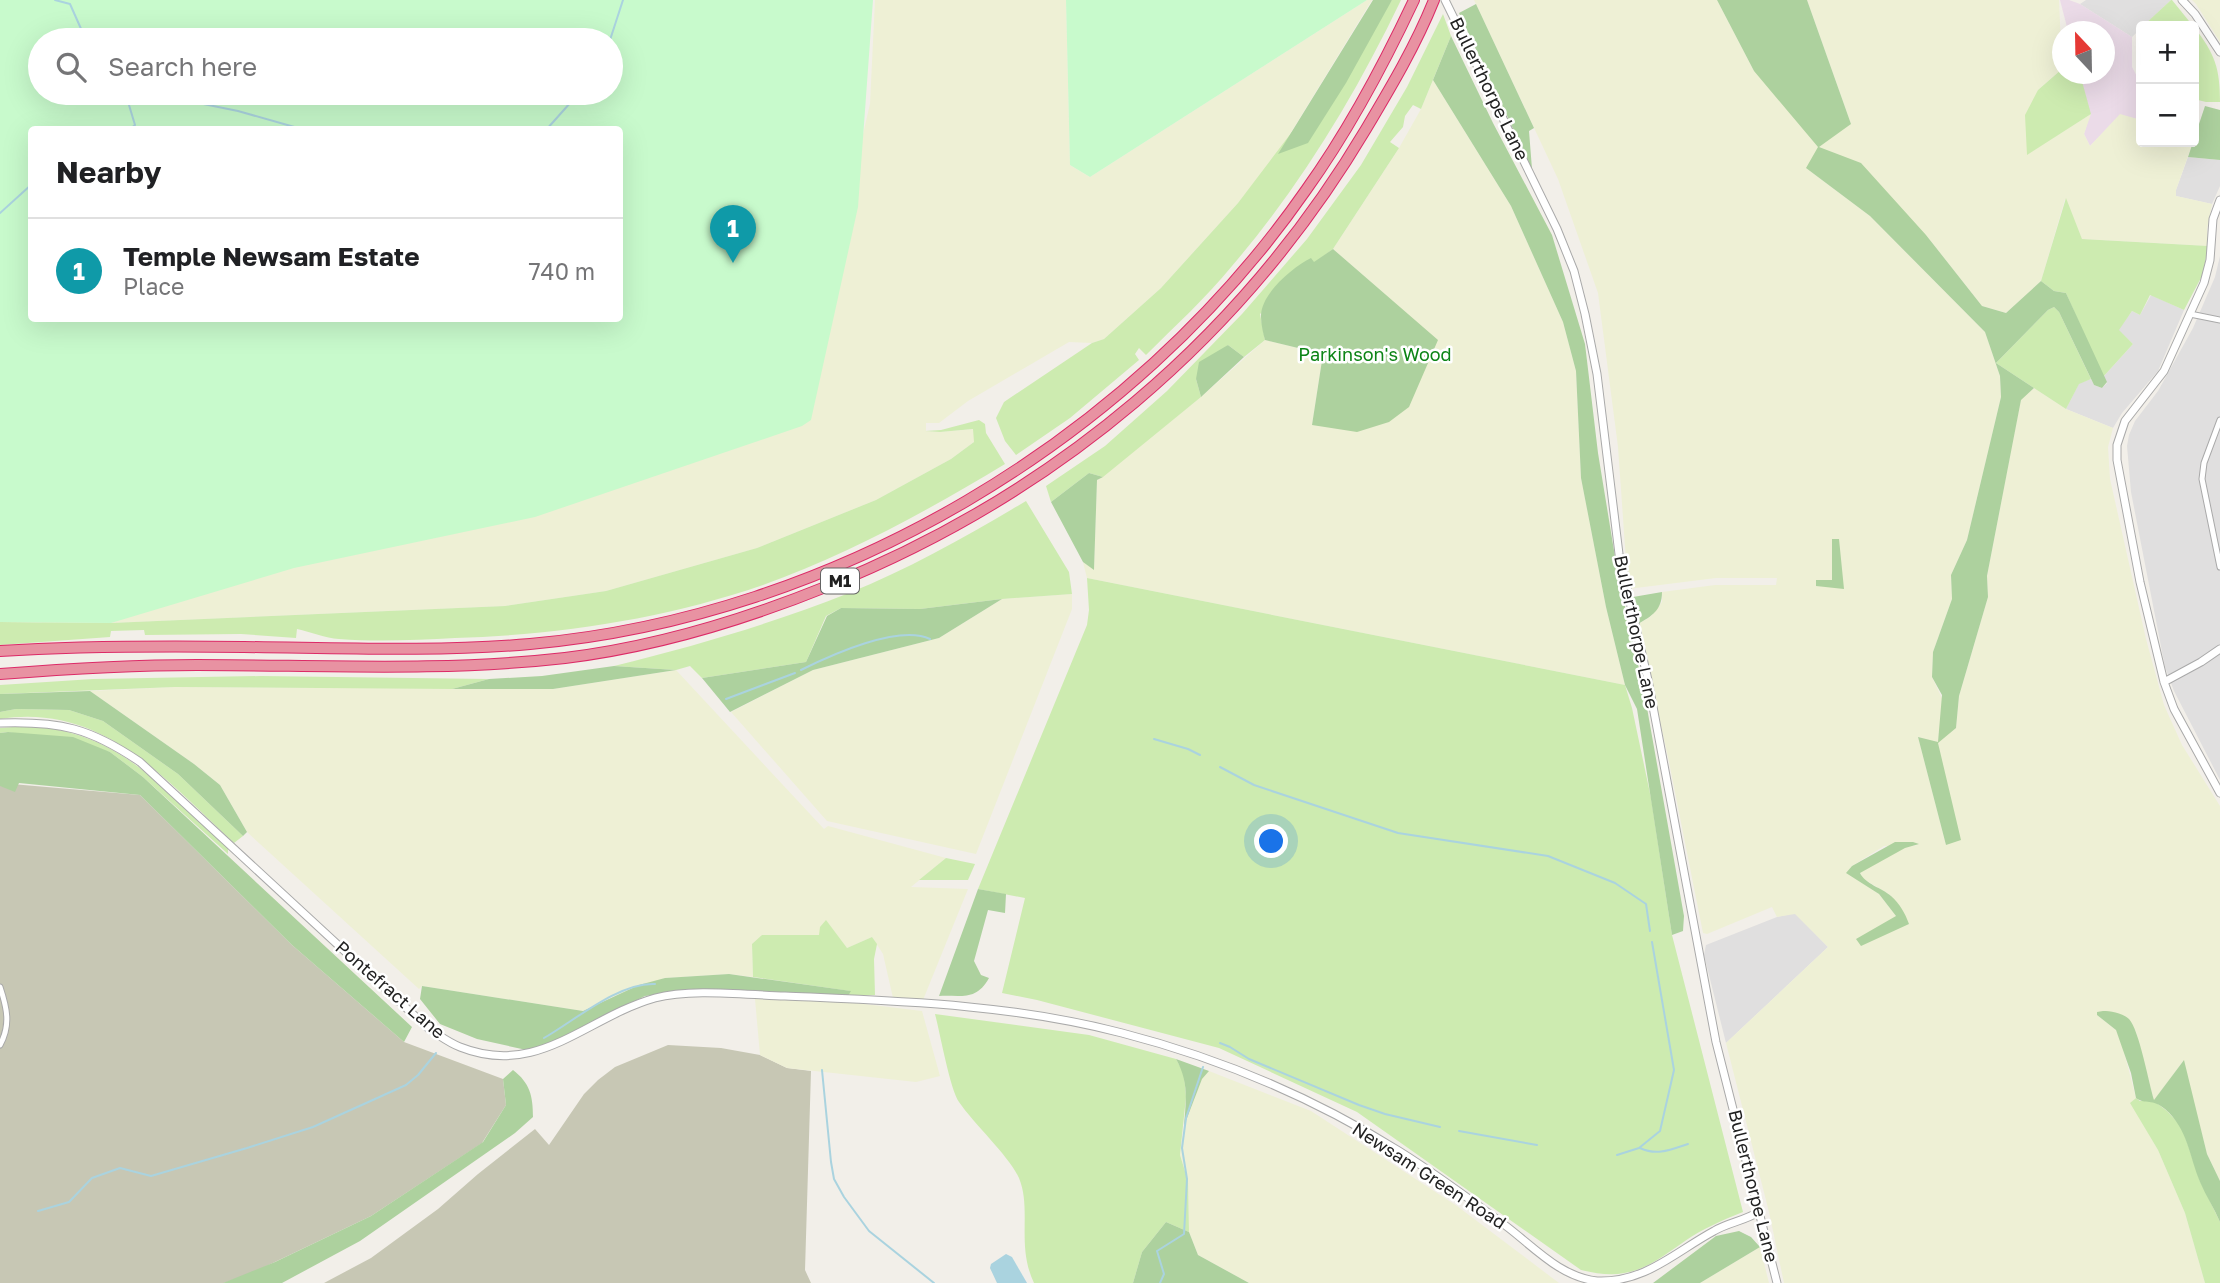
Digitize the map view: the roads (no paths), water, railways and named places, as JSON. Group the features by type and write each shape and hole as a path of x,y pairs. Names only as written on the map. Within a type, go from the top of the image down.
{"highway":[{"name":"M1","path":"0,649 434,649 571,639 668,621 723,607 868,552 931,521 1003,479 1111,401 1175,343 1222,295 1306,192 1385,63 1414,0"},
{"name":"M1","path":"0,674 59,669 194,665 444,667 569,657 649,643 710,628 774,608 888,562 1007,498 1088,441 1180,362 1252,290 1314,210 1351,155 1391,86 1434,0"}],"street":[{"name":"Bullerthorpe Lane","path":"1445,0 1557,229 1574,271 1597,374 1619,554 1648,680 1716,1042 1777,1283"},
{"path":"2182,0 2195,14 2220,52"},
{"path":"2220,200 2211,231 2208,271 2190,314 2164,371 2125,421 2117,445 2119,477 2164,682 2174,709 2220,793"},
{"path":"2190,314 2220,320"},
{"path":"2220,420 2204,463 2202,479 2220,567"},
{"path":"2164,682 2220,649"},
{"name":"Pontefract Lane","path":"0,723 41,722 61,725 99,737 140,762 429,1028 457,1046 480,1053 515,1057 540,1051 623,1009 660,997 709,993 927,1004"},
{"path":"0,987 8,1017 6,1034 0,1045"},
{"name":"Newsam Green Road","path":"927,1004 1038,1016 1121,1032 1246,1073 1327,1111 1399,1151 1479,1206 1554,1264 1595,1282"},
{"path":"1595,1282 1617,1281 1658,1268 1718,1228 1750,1218 1760,1211"}],"water":[{"path":"1006,1254 1012,1257 1027,1283 997,1283 990,1268 991,1264"}],"waterway":[{"path":"55,0 70,4 81,28"},
{"path":"614,28 623,0"},
{"path":"129,105 134,126"},
{"path":"208,105 291,126"},
{"path":"550,126 568,105"},
{"path":"0,213 28,188"},
{"path":"801,670 883,638 917,635 930,639"},
{"path":"726,699 795,673"},
{"path":"1154,739 1200,755"},
{"path":"1220,767 1254,785 1398,833 1548,856 1615,883 1646,904 1650,931"},
{"path":"1617,1155 1639,1148 1660,1131 1674,1070 1652,942"},
{"path":"544,1038 612,996 641,985 655,984"},
{"path":"1220,1043 1249,1059 1359,1105 1440,1127"},
{"path":"38,1211 69,1202 92,1178 120,1168 151,1176 313,1127 406,1085 436,1053"},
{"path":"1160,1283 1164,1274 1157,1251 1184,1234 1187,1179 1182,1148 1186,1118 1203,1067"},
{"path":"822,1070 834,1179 869,1231 934,1283"},
{"path":"1459,1131 1537,1145"},
{"path":"1640,1148 1658,1152 1688,1144"}],"place":[{"name":"Temple Newsam Estate","path":"733,263"}],"park label":[{"name":"Parkinson's Wood","path":"1375,355"}]}
